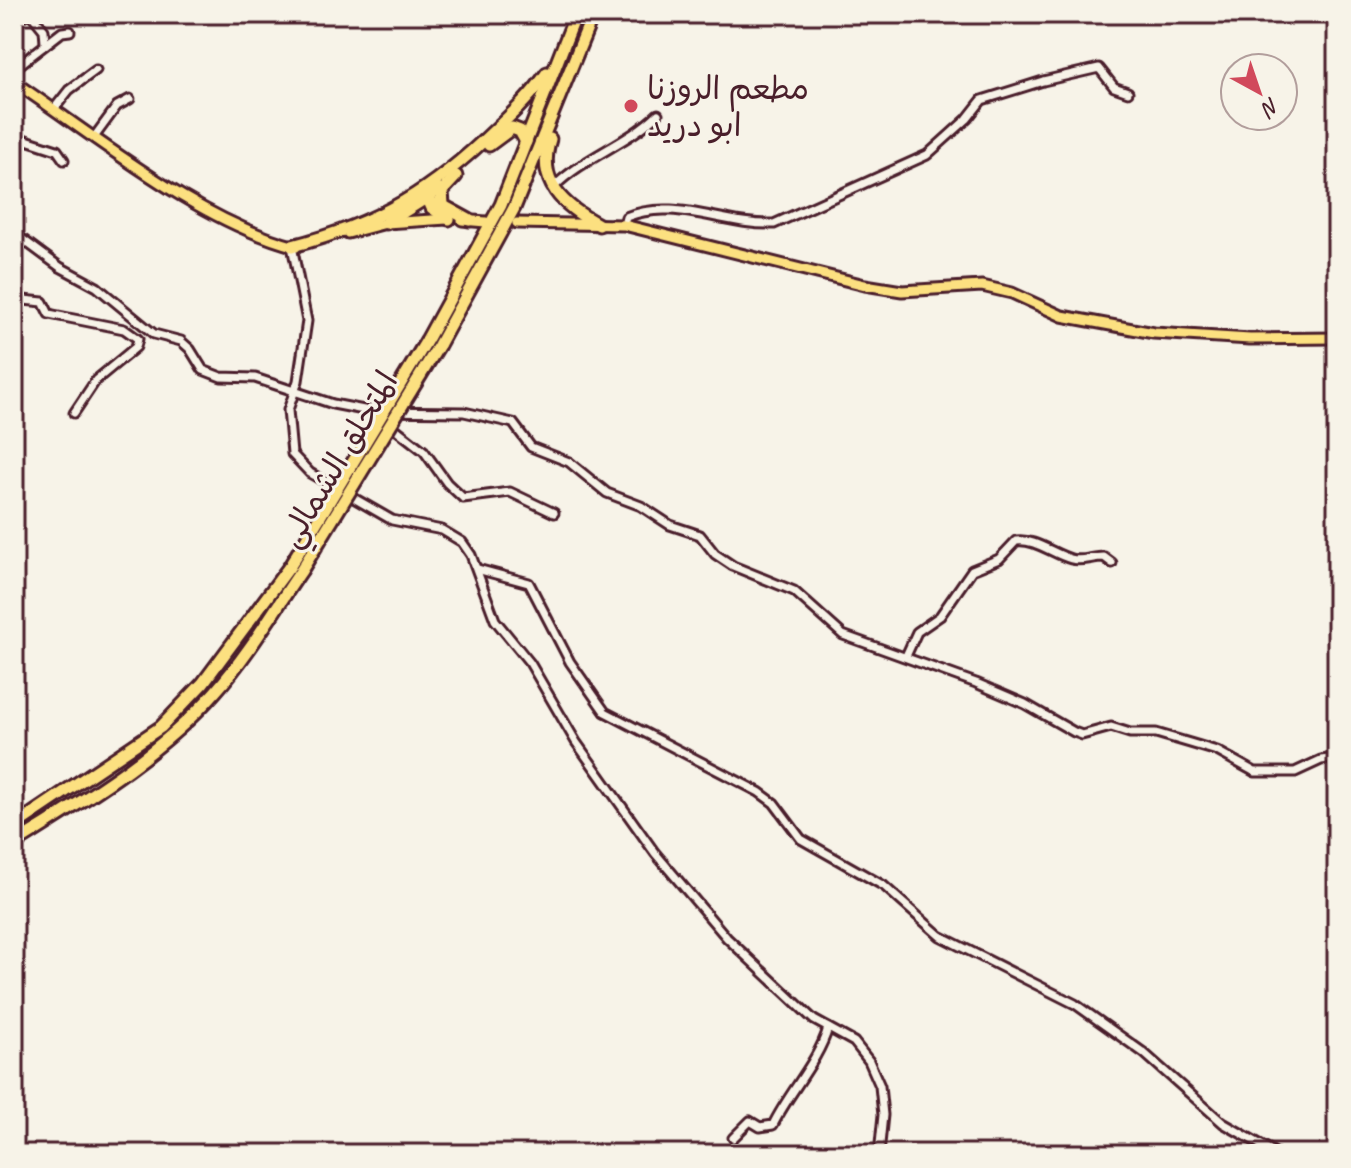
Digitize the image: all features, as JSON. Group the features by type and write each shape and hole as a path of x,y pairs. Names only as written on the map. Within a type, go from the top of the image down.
{"highway":[{"name":"المتحلق الشمالي","path":"433,342 484,241 576,14"},
{"name":"المتحلق الشمالي","path":"14,844 97,792 161,743 214,693 496,246 593,14"},
{"path":"386,223 423,195 525,101 556,60"},
{"path":"563,91 545,157 551,183 576,219 599,225"},
{"path":"292,246 365,222 446,184 507,130 520,131 526,142"},
{"path":"515,205 535,182 551,183"},
{"path":"443,205 440,196 446,184"},
{"path":"423,195 469,220"},
{"path":"423,195 437,213 449,219"},
{"name":"المتحلق الشمالي","path":"14,826 161,727 203,683 295,568"}],"main road":[{"path":"14,82 197,204 270,240 300,249 386,223 422,218 486,222"},
{"path":"517,223 576,219"},
{"path":"599,225 624,225 865,285 902,291 982,286 1012,293 1062,316 1108,326 1217,338 1337,338"}],"street":[{"path":"14,22 29,14 44,30 45,43"},
{"path":"14,69 45,43 62,32 70,31"},
{"path":"624,225 626,217 655,208 756,225 787,221 927,155 967,119 982,100 1003,91 1099,68 1114,87 1128,92"},
{"path":"54,109 69,90 96,70"},
{"path":"95,136 117,106 130,99"},
{"path":"551,183 639,132 658,114"},
{"path":"14,136 57,150 64,160"},
{"path":"14,233 60,267 97,287 154,334 181,341 203,370 221,377 255,378 374,412 464,412 513,423 531,447 569,462 607,493 641,506 670,525 700,535 715,554 733,566 794,591 843,635 906,656 1025,704 1082,735 1111,727 1130,733 1156,733 1217,751 1255,772 1295,772 1321,760 1337,758"},
{"path":"292,246 307,321 288,410 288,437 292,454 302,467 392,520 452,535 462,542 477,569 495,620 530,663 576,742 655,853 727,938 814,1020 854,1042 869,1061 880,1086 883,1115 879,1154"},
{"path":"14,299 34,299 43,302 49,314 124,329 138,339 136,347 98,376 74,413"},
{"path":"374,412 424,451 447,483 463,498 510,492 554,513"},
{"path":"906,656 917,632 940,616 972,570 999,559 1016,541 1026,540 1051,553 1075,560 1104,557 1112,563"},
{"path":"477,569 529,583 570,662 605,712 759,792 774,803 801,839 884,886 940,936 1075,1004 1144,1053 1223,1123 1277,1154"},
{"path":"733,1138 750,1121 760,1127 773,1125 828,1028"}],"place":[{"name":"مطعم الروزنا ابو دريد","path":"631,106"}]}
